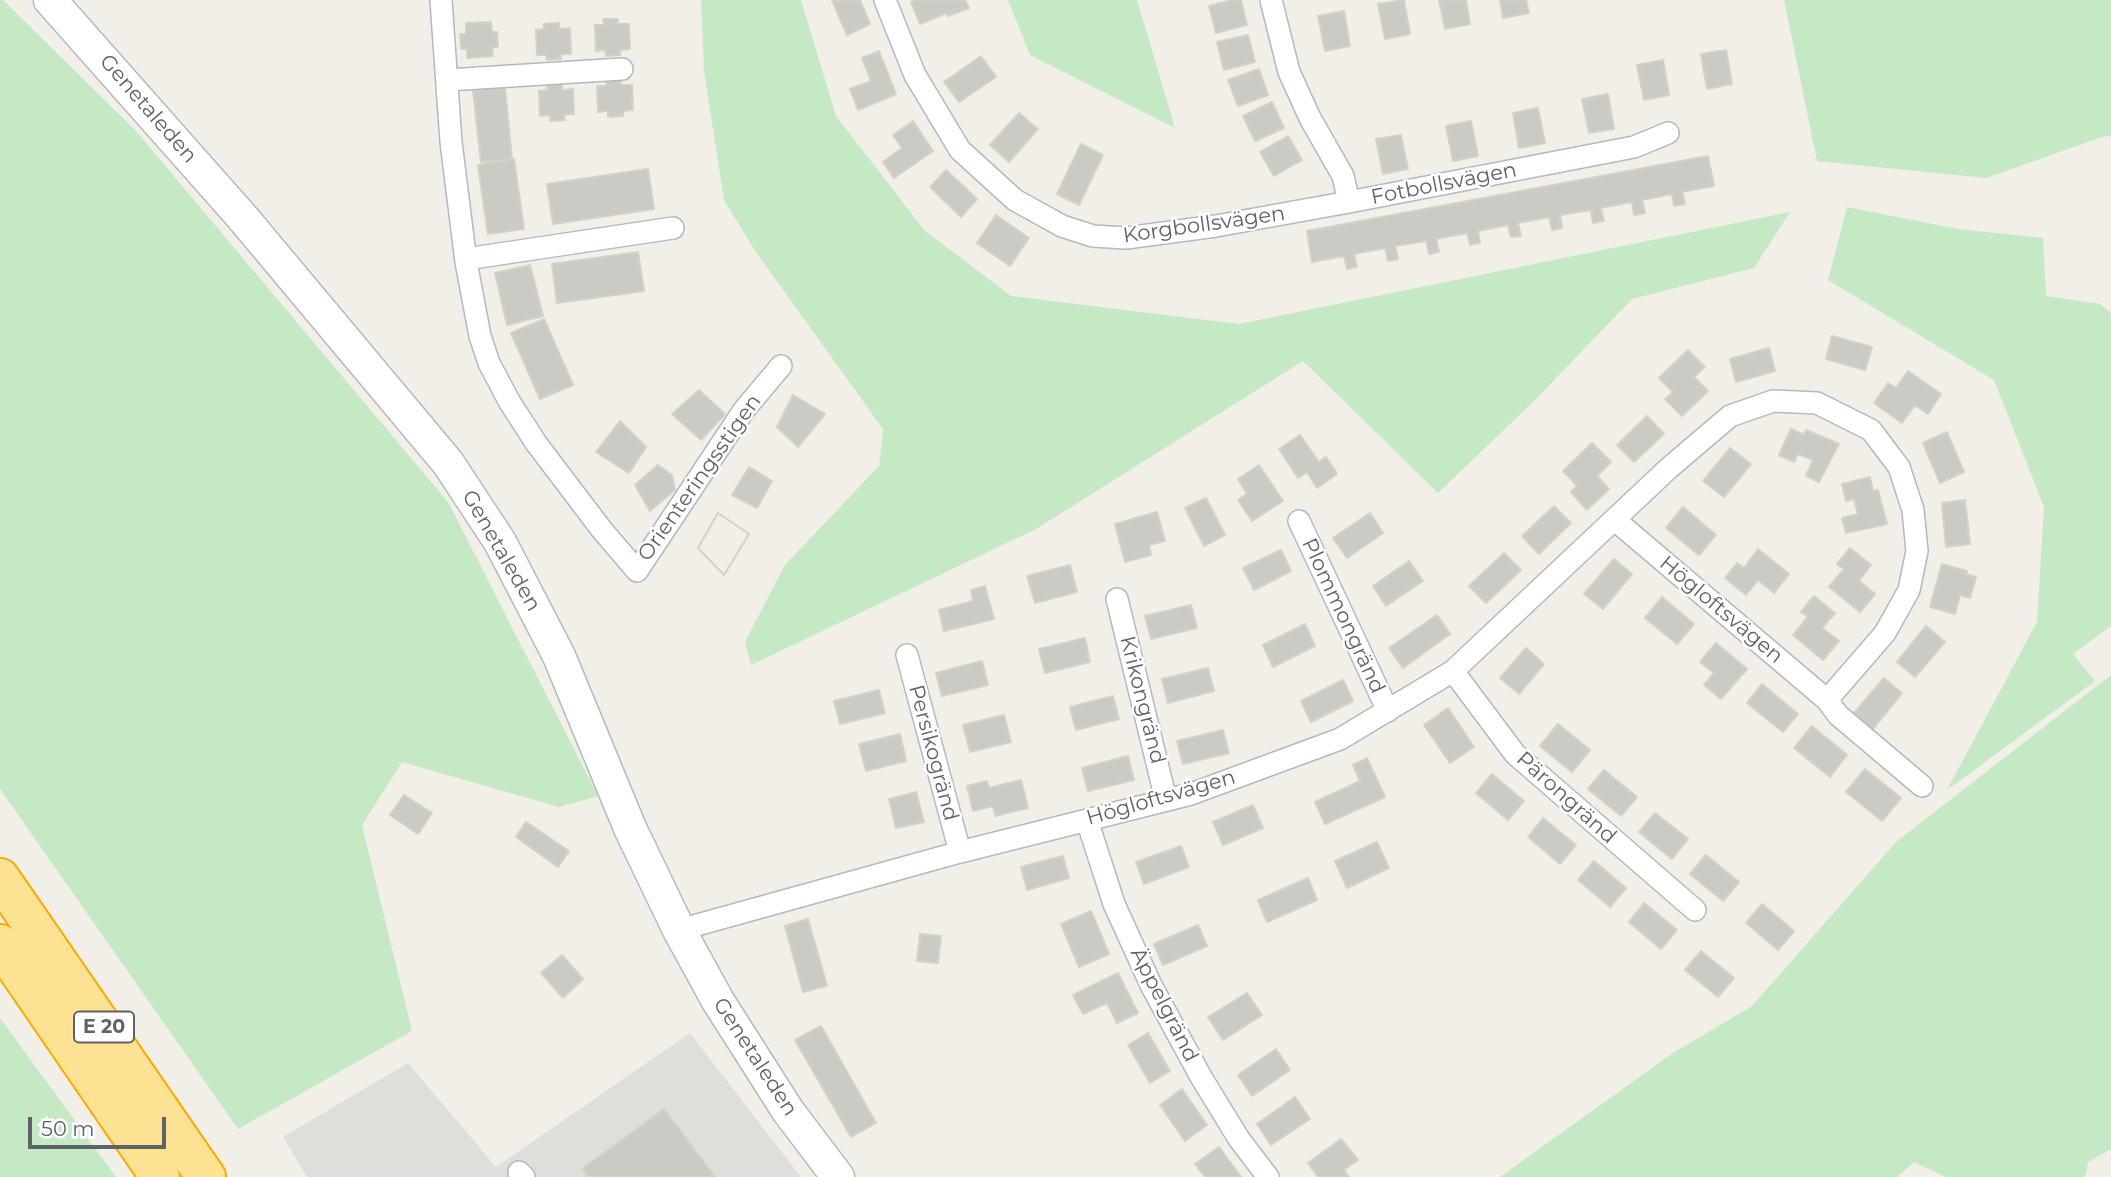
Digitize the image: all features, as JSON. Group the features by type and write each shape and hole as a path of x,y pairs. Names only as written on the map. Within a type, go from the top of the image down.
{"highway":[{"name":"E 20","path":"0,878 206,1177"},
{"name":"E 20","path":"0,944 160,1177"}],"main road":[{"name":"Genetaleden","path":"50,0 243,218 448,463 500,542 559,656 630,828 679,930 718,1001 781,1100 838,1177"}],"street":[{"name":"Orienteringsstigen","path":"441,0 451,142 466,259 480,336 489,363 536,443 602,530 637,570 744,410 781,366"},
{"name":"Korgbollsvägen","path":"885,0 915,75 960,150 1015,200 1062,226 1093,236 1126,238 1216,226 1349,202"},
{"name":"Fotbollsvägen","path":"1275,1 1289,72 1310,118 1343,176 1349,202 1634,148 1668,133"},
{"path":"448,80 622,69"},
{"path":"466,259 673,228"},
{"name":"Högloftsvägen","path":"679,930 960,852 1191,794 1340,739 1453,671 1669,468 1730,416 1773,401 1817,403 1871,430 1899,467 1913,510 1917,551 1909,590 1885,633 1827,700"},
{"name":"Högloftsvägen","path":"1615,520 1827,700 1838,715 1922,786"},
{"name":"Plommongränd","path":"1299,521 1388,711"},
{"name":"Krikongränd","path":"1117,599 1166,800"},
{"name":"Persikogränd","path":"907,655 960,852"},
{"name":"Pärongränd","path":"1453,671 1515,754 1695,910"},
{"name":"Äppelgränd","path":"1087,820 1114,904 1151,985 1201,1077 1239,1139 1268,1177"}],"shaded area":[{"path":"690,1033 801,1177 307,1177 283,1137 408,1063 496,1167"}],"green space":[{"path":"0,0 135,130 448,502 598,796 559,807 402,762 362,825 412,1031 238,1129 0,789"},
{"path":"701,0 801,0 836,116 925,231 1011,296 1239,324 1790,212 1754,268 1632,299 1534,401 1438,493 1303,361 1036,529 751,665 745,642 785,565 879,466 883,429 756,252 724,200 704,71"},
{"path":"1008,0 1137,0 1175,128 1030,55"},
{"path":"1784,0 2111,0 2111,136 1986,178 1817,161"},
{"path":"1847,207 1958,229 2043,238 2046,296 2100,304 2111,313 2111,626 2073,654 2095,681 1947,790 2037,622 2044,507 1994,380 1828,280"},
{"path":"2111,675 2111,1149 2088,1162 2085,1177 1946,1177 1914,1162 1897,1177 1500,1177 1673,1053 1752,1006 1896,842"},
{"path":"0,1018 116,1177 0,1177"}],"building":[{"path":"832,0 860,0 870,24 847,35"},
{"path":"965,0 969,8 948,16 946,13 920,24 911,2"},
{"path":"1241,0 1247,25 1216,33 1209,6"},
{"path":"1404,0 1410,34 1385,39 1378,4"},
{"path":"1439,0 1466,0 1470,24 1445,29"},
{"path":"1500,0 1526,0 1529,13 1503,18"},
{"path":"1344,11 1350,46 1325,51 1318,16"},
{"path":"603,19 618,19 618,24 629,24 630,49 620,50 620,55 606,56 605,50 596,51 595,25 604,25"},
{"path":"491,22 492,32 497,32 498,47 492,47 493,56 467,58 467,49 461,49 460,34 466,34 466,23"},
{"path":"559,23 559,29 570,28 571,54 561,54 561,59 547,60 546,55 537,55 536,30 544,29 544,24"},
{"path":"1248,35 1255,62 1224,70 1217,42"},
{"path":"1726,50 1732,84 1707,89 1701,54"},
{"path":"879,51 896,94 858,110 850,89 871,81 862,58"},
{"path":"981,56 996,77 959,102 944,82"},
{"path":"1663,60 1669,95 1644,100 1637,65"},
{"path":"1259,69 1268,95 1238,106 1228,80"},
{"path":"621,79 621,85 632,85 633,110 623,111 623,116 608,117 608,111 598,112 597,86 606,86 606,80"},
{"path":"562,84 562,90 573,89 574,114 564,115 565,120 550,121 550,115 540,116 539,91 548,90 547,85"},
{"path":"505,88 512,159 481,162 473,91"},
{"path":"1608,94 1614,129 1589,133 1582,99"},
{"path":"1272,102 1284,128 1255,141 1243,116"},
{"path":"1538,108 1545,143 1519,148 1513,113"},
{"path":"1019,113 1038,129 1009,162 990,145"},
{"path":"913,121 933,151 894,178 883,162 902,148 893,135"},
{"path":"1471,121 1478,156 1453,161 1446,126"},
{"path":"1401,135 1408,169 1383,174 1376,139"},
{"path":"1288,136 1302,160 1274,176 1260,152"},
{"path":"1081,144 1103,155 1079,205 1057,194"},
{"path":"1708,156 1714,186 1682,192 1685,204 1674,206 1672,194 1642,200 1645,213 1634,215 1632,202 1601,208 1604,221 1593,223 1591,210 1560,215 1562,228 1552,230 1549,217 1518,223 1521,236 1511,237 1508,225 1478,231 1480,243 1470,245 1467,233 1436,239 1439,252 1429,254 1426,241 1395,246 1398,259 1388,261 1385,248 1354,254 1357,267 1347,269 1344,256 1312,262 1307,231"},
{"path":"514,159 524,229 488,234 478,165"},
{"path":"648,169 654,209 553,224 547,184"},
{"path":"946,170 977,199 961,217 930,187"},
{"path":"996,215 1029,238 1010,266 977,243"},
{"path":"638,252 644,291 557,303 552,264"},
{"path":"530,265 543,316 507,325 495,273"},
{"path":"544,319 573,385 540,399 511,333"},
{"path":"1832,336 1872,347 1865,370 1826,359"},
{"path":"1769,348 1775,371 1736,382 1730,359"},
{"path":"1688,350 1705,367 1694,377 1708,391 1682,416 1665,399 1673,392 1659,378"},
{"path":"1908,371 1941,394 1928,414 1915,405 1902,423 1874,403 1888,383 1896,388"},
{"path":"699,390 725,414 701,440 672,414"},
{"path":"793,395 825,414 798,447 777,427"},
{"path":"1647,416 1664,434 1634,462 1617,445"},
{"path":"620,421 646,447 629,473 596,452"},
{"path":"1791,429 1804,435 1806,430 1839,444 1819,482 1806,476 1813,460 1798,454 1794,462 1779,455"},
{"path":"1947,432 1964,472 1940,483 1923,443"},
{"path":"1300,435 1319,462 1326,457 1337,474 1317,488 1307,472 1298,478 1279,449"},
{"path":"1592,443 1611,462 1597,476 1609,489 1587,510 1571,492 1577,486 1563,471"},
{"path":"1730,448 1751,464 1724,497 1703,481"},
{"path":"658,465 672,475 675,490 650,511 635,485"},
{"path":"1259,465 1283,501 1252,521 1238,500 1247,494 1238,479"},
{"path":"749,467 772,481 757,508 732,495"},
{"path":"1870,477 1873,491 1878,490 1887,524 1846,533 1842,518 1858,514 1854,499 1846,501 1842,484"},
{"path":"1206,498 1225,535 1204,546 1185,508"},
{"path":"1965,500 1970,544 1946,547 1942,503"},
{"path":"1554,506 1571,523 1539,554 1522,536"},
{"path":"1683,507 1716,535 1699,555 1666,528"},
{"path":"1157,512 1165,541 1149,545 1151,555 1125,562 1115,524"},
{"path":"718,513 749,534 724,575 698,548"},
{"path":"718,513 749,534 724,575 698,548"},
{"path":"1370,513 1383,533 1347,558 1333,538"},
{"path":"1850,548 1871,565 1859,581 1875,594 1860,612 1829,587 1844,569 1837,564"},
{"path":"1758,549 1789,574 1774,593 1758,580 1746,595 1725,578 1737,563 1744,568"},
{"path":"1281,550 1291,571 1254,590 1243,568"},
{"path":"1504,553 1521,570 1486,603 1469,586"},
{"path":"1614,559 1632,574 1603,609 1584,594"},
{"path":"1409,561 1423,581 1386,606 1373,586"},
{"path":"1942,564 1967,571 1966,574 1976,577 1970,598 1960,595 1955,614 1930,607"},
{"path":"1070,565 1077,592 1035,603 1027,576"},
{"path":"985,586 994,619 944,631 939,610 973,601 971,590"},
{"path":"1814,596 1835,613 1822,628 1839,641 1823,660 1793,635 1808,617 1801,612"},
{"path":"1662,597 1694,624 1677,644 1645,618"},
{"path":"1191,605 1197,628 1151,639 1145,616"},
{"path":"1437,615 1450,634 1403,668 1389,648"},
{"path":"1305,624 1315,646 1273,667 1263,645"},
{"path":"1926,626 1945,642 1915,677 1897,662"},
{"path":"1085,638 1090,662 1045,673 1039,649"},
{"path":"1716,643 1747,669 1721,699 1704,685 1714,673 1700,662"},
{"path":"1526,648 1544,664 1519,694 1500,678"},
{"path":"982,661 988,685 942,696 936,673"},
{"path":"1208,668 1214,691 1168,703 1162,679"},
{"path":"1884,678 1902,693 1873,729 1854,713"},
{"path":"1343,680 1353,701 1311,722 1301,701"},
{"path":"1762,684 1798,714 1783,732 1747,703"},
{"path":"879,690 885,713 840,724 834,701"},
{"path":"1113,696 1119,719 1076,730 1070,707"},
{"path":"1448,708 1474,747 1450,763 1424,725"},
{"path":"1004,715 1011,742 970,752 963,725"},
{"path":"1558,724 1590,750 1572,772 1540,746"},
{"path":"1812,726 1847,755 1830,777 1794,748"},
{"path":"1223,730 1229,753 1183,764 1177,741"},
{"path":"900,734 906,761 866,771 859,744"},
{"path":"1128,756 1134,780 1088,791 1082,768"},
{"path":"1367,758 1385,797 1325,824 1315,802 1360,781 1353,765"},
{"path":"1865,769 1901,798 1882,821 1846,792"},
{"path":"1604,770 1637,797 1621,816 1588,789"},
{"path":"1492,774 1524,801 1508,820 1476,793"},
{"path":"1021,780 1028,808 995,816 993,806 973,811 967,786 987,781 989,788"},
{"path":"916,792 924,822 896,828 889,799"},
{"path":"404,795 432,813 418,834 390,815"},
{"path":"1253,805 1263,828 1223,845 1213,822"},
{"path":"1655,813 1688,839 1672,859 1639,832"},
{"path":"1543,818 1576,845 1560,864 1528,837"},
{"path":"526,822 569,851 558,867 516,837"},
{"path":"1377,842 1389,868 1347,888 1335,861"},
{"path":"1181,846 1189,867 1144,884 1136,862"},
{"path":"1706,855 1739,882 1723,901 1690,874"},
{"path":"1063,856 1069,878 1027,890 1021,867"},
{"path":"1594,861 1626,888 1610,907 1578,880"},
{"path":"1308,878 1317,900 1267,922 1258,900"},
{"path":"1644,903 1677,930 1661,949 1629,922"},
{"path":"1762,904 1794,931 1778,950 1746,923"},
{"path":"1091,911 1109,954 1079,967 1061,924"},
{"path":"808,919 827,986 803,992 785,926"},
{"path":"1198,925 1207,946 1163,965 1154,944"},
{"path":"920,934 941,936 938,963 917,961"},
{"path":"1701,951 1734,978 1718,997 1685,970"},
{"path":"562,955 583,979 563,998 541,973"},
{"path":"1118,973 1138,1013 1117,1023 1107,1003 1083,1014 1073,995"},
{"path":"1247,993 1262,1015 1223,1040 1208,1017"},
{"path":"821,1026 876,1123 851,1137 795,1040"},
{"path":"1148,1033 1170,1071 1150,1083 1128,1045"},
{"path":"1276,1049 1290,1070 1252,1096 1238,1075"},
{"path":"1182,1089 1207,1125 1185,1141 1160,1105"},
{"path":"1295,1097 1310,1119 1271,1145 1257,1124"},
{"path":"664,1109 715,1177 588,1177 582,1169"},
{"path":"1341,1139 1358,1160 1344,1170 1349,1177 1318,1177 1308,1163"},
{"path":"1219,1147 1241,1177 1205,1177 1195,1164"}]}
